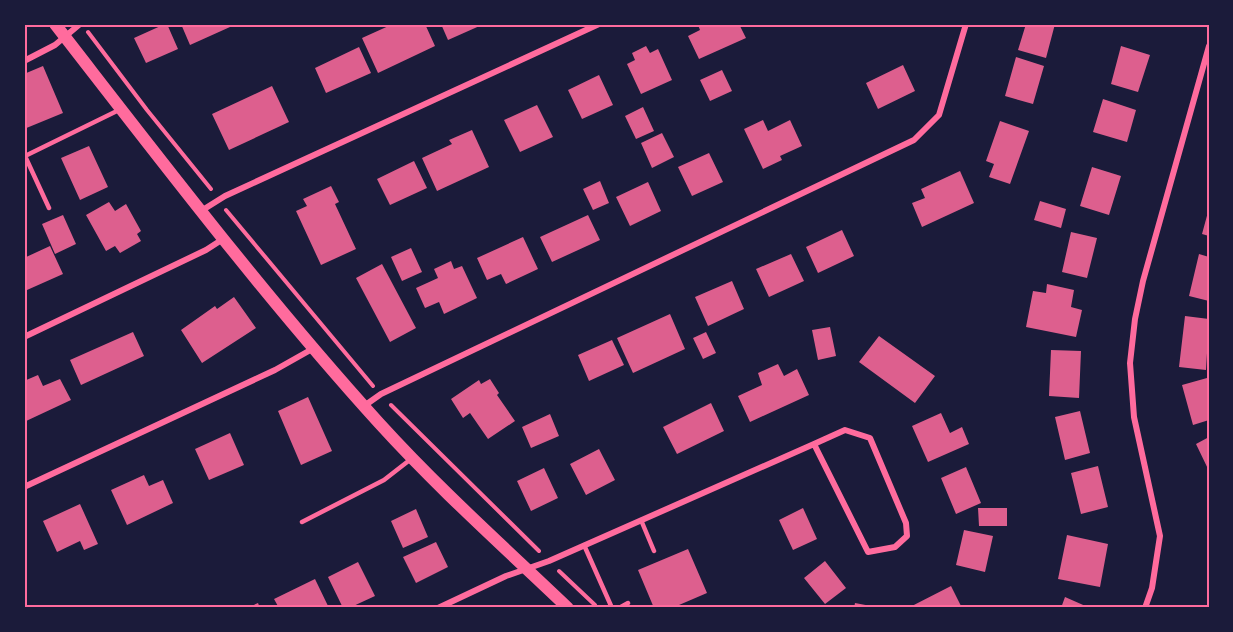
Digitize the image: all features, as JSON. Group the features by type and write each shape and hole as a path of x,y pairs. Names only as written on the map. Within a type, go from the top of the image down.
{"main road":[{"path":"55,24 201,212 364,406 412,458 568,608"}],"street":[{"path":"24,61 55,45 80,24"},
{"path":"201,212 225,196 599,24"},
{"path":"364,406 381,394 914,140 939,115 966,24"},
{"path":"1145,608 1152,588 1160,536 1134,417 1130,363 1135,319 1143,282 1209,46"},
{"path":"24,337 196,255 223,239"},
{"path":"24,487 275,370 314,348"},
{"path":"438,608 506,576 584,545 845,430 870,438 906,523 907,536 895,547 868,552 814,444"}],"lane":[{"path":"50,208 25,156 121,110"},
{"path":"302,522 384,480 412,458"},
{"path":"641,520 654,550"},
{"path":"584,545 612,608"},
{"path":"619,608 628,603"}],"path":[{"path":"95,41 147,111 206,183"},
{"path":"235,221 367,379"},
{"path":"399,414 536,548"},
{"path":"566,577 599,608"}],"building":[{"path":"165,24 178,49 146,63 134,38"},
{"path":"181,24 228,24 230,27 190,45"},
{"path":"393,24 425,24 435,46 378,73 362,38"},
{"path":"441,24 484,24 448,40"},
{"path":"739,24 746,38 699,59 688,36 700,30 698,25"},
{"path":"1026,24 1055,24 1046,58 1018,50"},
{"path":"646,46 650,53 658,49 672,80 641,94 627,64 635,60 632,53"},
{"path":"1121,46 1150,55 1138,92 1111,84"},
{"path":"359,47 371,73 326,93 315,68"},
{"path":"1016,57 1044,66 1033,104 1005,96"},
{"path":"903,65 915,91 878,109 866,83"},
{"path":"43,66 63,113 24,129 24,74"},
{"path":"722,70 732,91 710,101 700,80"},
{"path":"599,75 613,105 582,119 568,90"},
{"path":"272,86 289,122 229,150 212,114"},
{"path":"1103,99 1136,110 1127,142 1093,132"},
{"path":"537,105 553,137 520,152 504,120"},
{"path":"643,107 654,131 636,139 625,116"},
{"path":"763,120 768,131 790,120 802,146 780,156 782,160 763,169 744,129"},
{"path":"1000,121 1029,131 1010,184 989,177 994,164 986,161"},
{"path":"472,130 489,167 437,191 422,158 452,144 449,140"},
{"path":"662,133 674,157 652,168 641,143"},
{"path":"89,146 108,187 80,200 61,158"},
{"path":"709,153 723,182 692,196 678,167"},
{"path":"414,161 427,188 390,205 377,179"},
{"path":"1092,167 1121,176 1109,215 1080,206"},
{"path":"960,171 974,203 922,227 912,203 925,198 921,189"},
{"path":"600,181 609,203 593,210 583,189"},
{"path":"648,182 661,211 630,226 616,197"},
{"path":"331,186 339,202 335,204 356,249 321,265 296,211 307,206 303,199"},
{"path":"1040,201 1066,209 1061,228 1034,220"},
{"path":"109,202 115,211 126,204 141,231 137,234 141,241 120,253 115,246 106,251 86,215"},
{"path":"1209,212 1209,236 1202,234"},
{"path":"63,215 76,244 55,254 42,224"},
{"path":"588,215 600,240 552,262 540,237"},
{"path":"842,230 854,256 818,273 806,247"},
{"path":"1071,232 1097,238 1087,278 1062,272"},
{"path":"523,237 538,269 506,284 501,274 487,280 477,258"},
{"path":"50,246 63,274 27,290 24,285 24,258"},
{"path":"411,248 422,272 402,281 391,257"},
{"path":"791,254 804,281 769,297 756,269"},
{"path":"1199,254 1209,257 1209,301 1189,296"},
{"path":"451,261 454,269 462,266 477,298 444,314 439,302 425,308 416,288 438,278 434,269"},
{"path":"382,264 416,328 390,342 356,278"},
{"path":"732,281 744,309 708,326 695,297"},
{"path":"1047,284 1074,290 1071,307 1082,310 1076,337 1026,327 1033,291 1046,293"},
{"path":"234,297 256,328 202,363 181,330 215,306 217,309"},
{"path":"670,314 685,349 633,373 617,338"},
{"path":"1185,316 1209,319 1206,370 1179,367"},
{"path":"830,327 836,356 818,360 812,330"},
{"path":"133,332 144,356 81,385 70,360"},
{"path":"706,332 716,353 703,359 693,338"},
{"path":"879,336 935,376 915,403 859,362"},
{"path":"612,340 624,365 589,381 578,355"},
{"path":"1051,350 1081,351 1079,398 1049,396"},
{"path":"778,364 784,376 797,369 809,395 750,422 738,396 762,385 758,373"},
{"path":"38,375 43,386 60,379 71,400 24,422 24,381"},
{"path":"1207,378 1209,420 1193,425 1182,385"},
{"path":"490,379 499,393 497,395 515,421 488,439 470,413 463,418 451,399 479,380 481,384"},
{"path":"308,397 332,451 301,465 278,411"},
{"path":"711,403 724,431 677,454 663,427"},
{"path":"1080,411 1090,453 1065,460 1055,417"},
{"path":"941,413 950,433 962,427 969,444 928,462 912,426"},
{"path":"550,414 559,436 531,448 522,427"},
{"path":"230,433 244,465 209,480 195,449"},
{"path":"1209,437 1209,471 1196,444"},
{"path":"599,449 615,480 586,495 570,464"},
{"path":"1098,466 1108,507 1081,514 1071,473"},
{"path":"966,467 981,503 956,514 941,478"},
{"path":"544,468 558,498 531,511 517,481"},
{"path":"144,475 149,486 163,480 173,503 127,525 111,490"},
{"path":"80,504 98,544 84,550 80,541 57,552 43,521"},
{"path":"803,508 817,539 793,550 779,520"},
{"path":"978,508 1007,508 1007,526 979,526"},
{"path":"416,509 428,537 403,548 391,521"},
{"path":"964,530 993,536 985,572 956,565"},
{"path":"1067,535 1108,544 1100,587 1058,579"},
{"path":"436,542 448,567 416,583 403,557"},
{"path":"688,549 707,593 672,608 654,608 638,570"},
{"path":"825,561 846,588 825,604 804,578"},
{"path":"358,562 375,596 349,608 343,608 328,577"},
{"path":"315,579 329,608 279,608 274,599"},
{"path":"951,586 962,608 908,608"},
{"path":"1065,597 1090,608 1061,608"},
{"path":"258,603 260,608 247,608"},
{"path":"855,603 876,607 854,608"}]}
